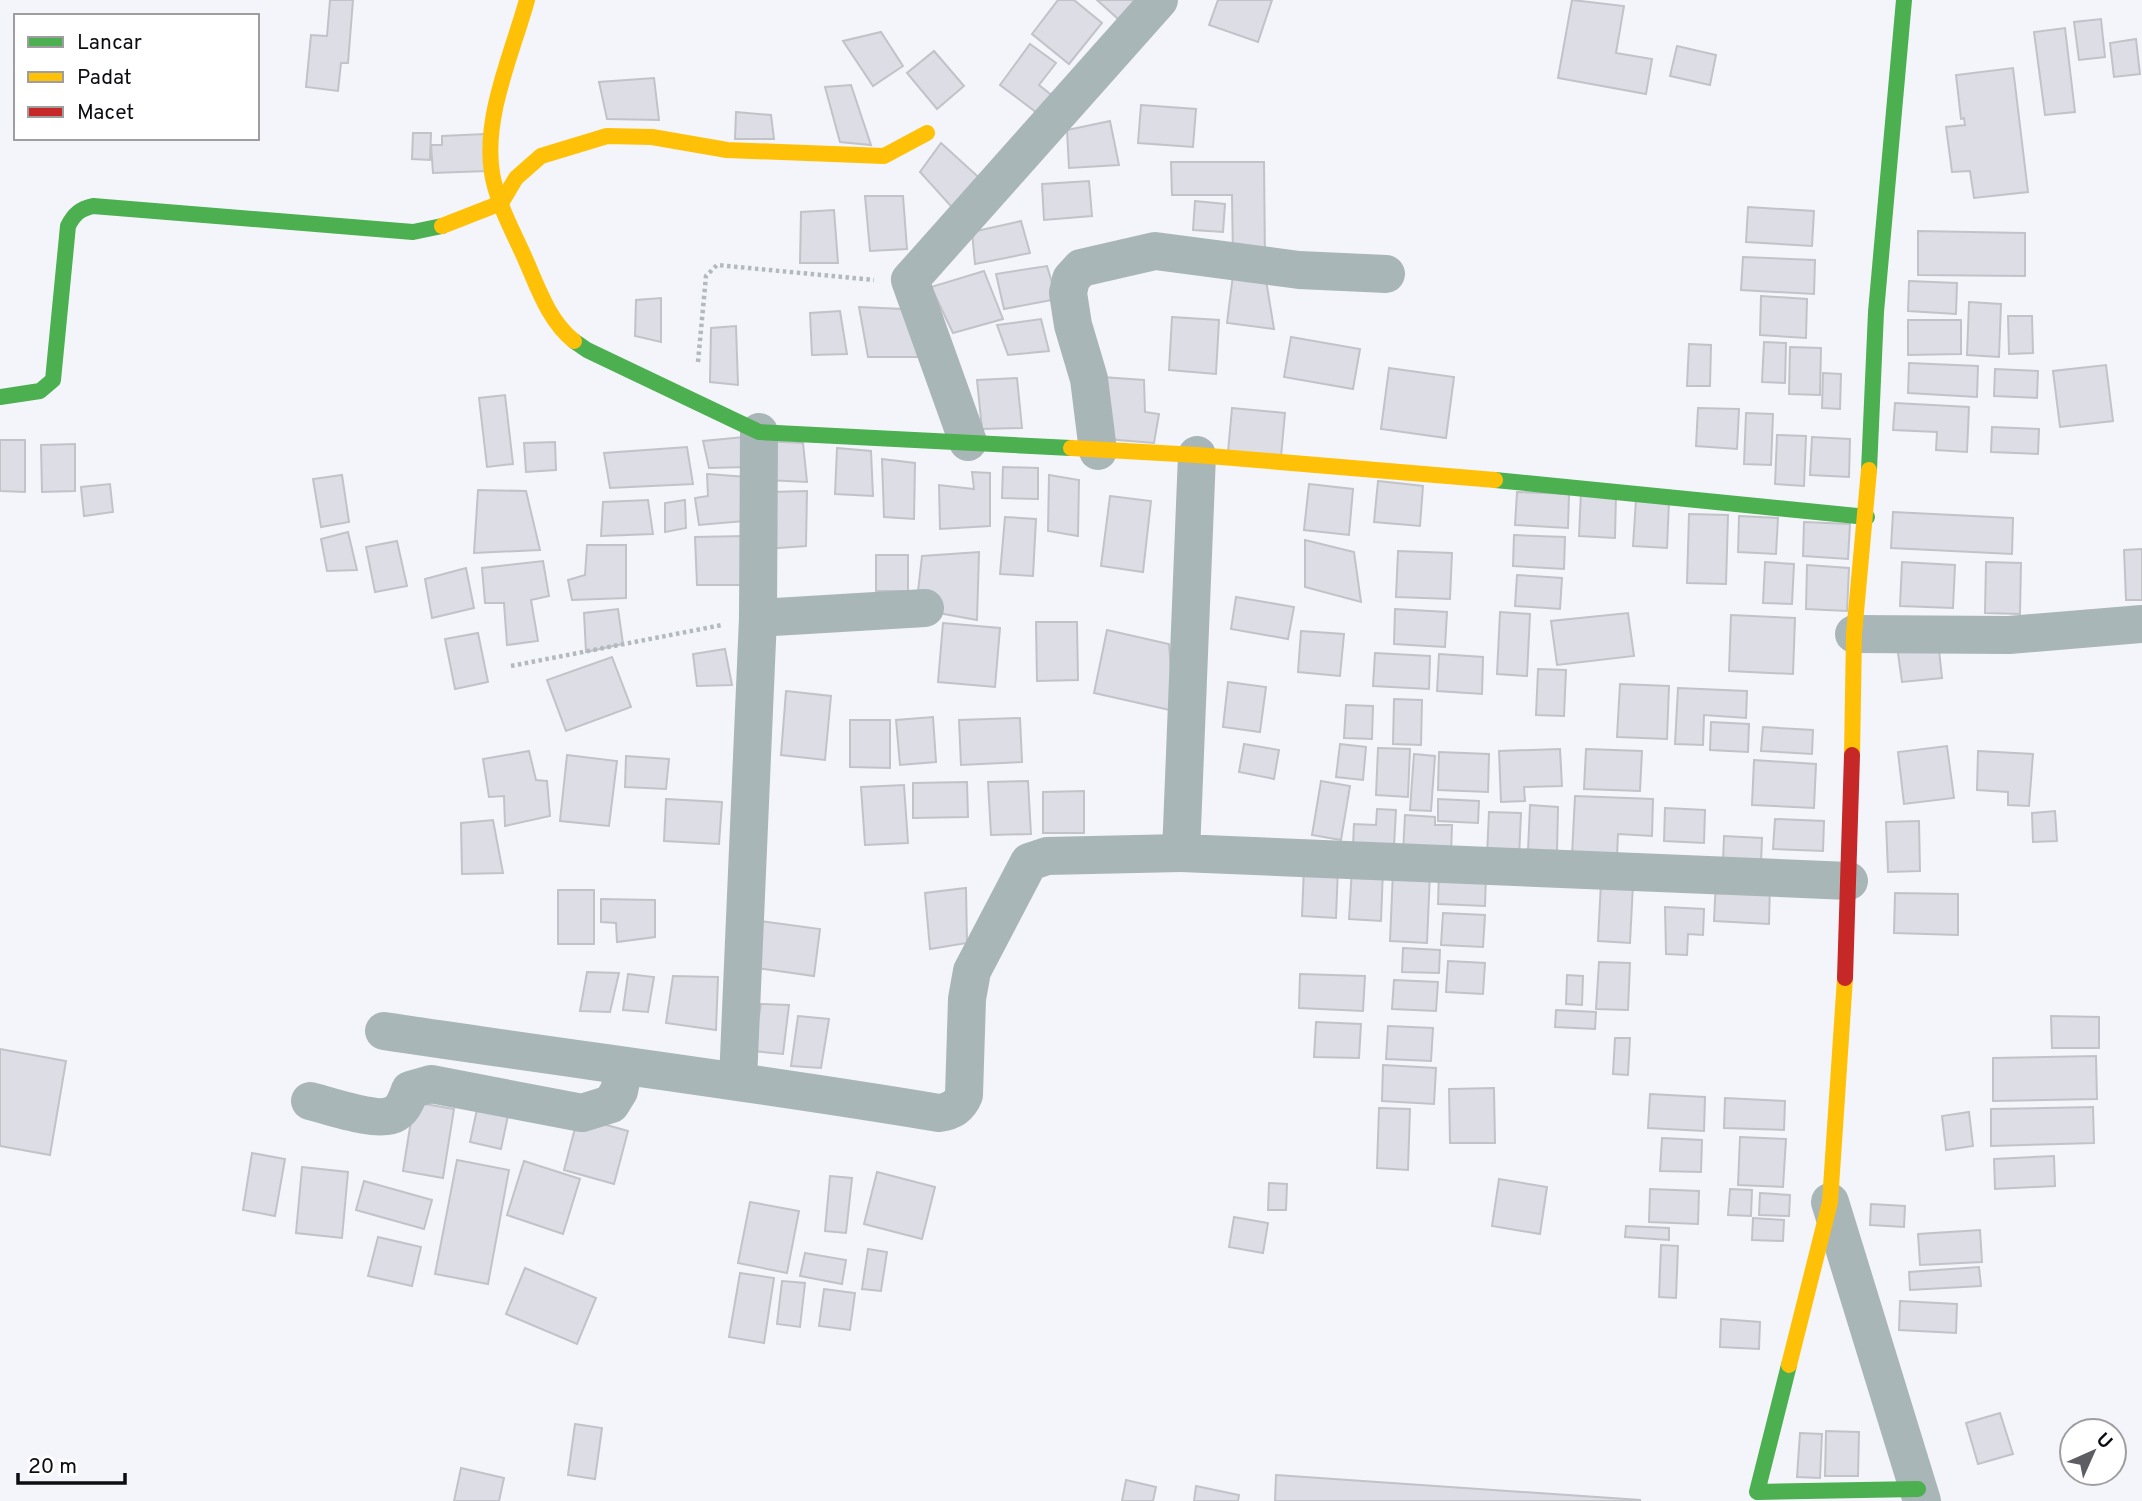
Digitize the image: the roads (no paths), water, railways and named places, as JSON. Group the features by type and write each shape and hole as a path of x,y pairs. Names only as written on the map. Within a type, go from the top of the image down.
{"street":[{"path":"527,0 490,141 492,174 500,204 546,307 568,336 587,350 759,432 1197,455 1541,484 1867,517"},
{"path":"968,442 910,280 1159,0"},
{"path":"1830,1202 1920,1495 1756,1492 1830,1202 1849,880 1854,634 1867,517 1876,312 1904,0"},
{"path":"0,397 40,391 53,380 68,226 74,215 82,209 93,206 412,232 456,223 500,204 516,178 541,156 607,136 652,137 727,150 884,156 927,133"},
{"path":"1098,451 1089,379 1073,325 1068,293 1071,279 1081,268 1154,251 1299,270 1385,274"},
{"path":"738,1080 758,618 759,432"},
{"path":"1181,853 1197,455"},
{"path":"758,618 925,608"},
{"path":"1854,634 2009,635 2142,624"},
{"path":"384,1031 624,1067 738,1080 939,1113 954,1109 964,1095 967,999 972,971 1029,862 1047,856 1181,853 1849,880"},
{"path":"310,1101 381,1118 394,1115 402,1108 410,1090 431,1084 509,1097 582,1114 611,1104 619,1091 624,1067"}]}
